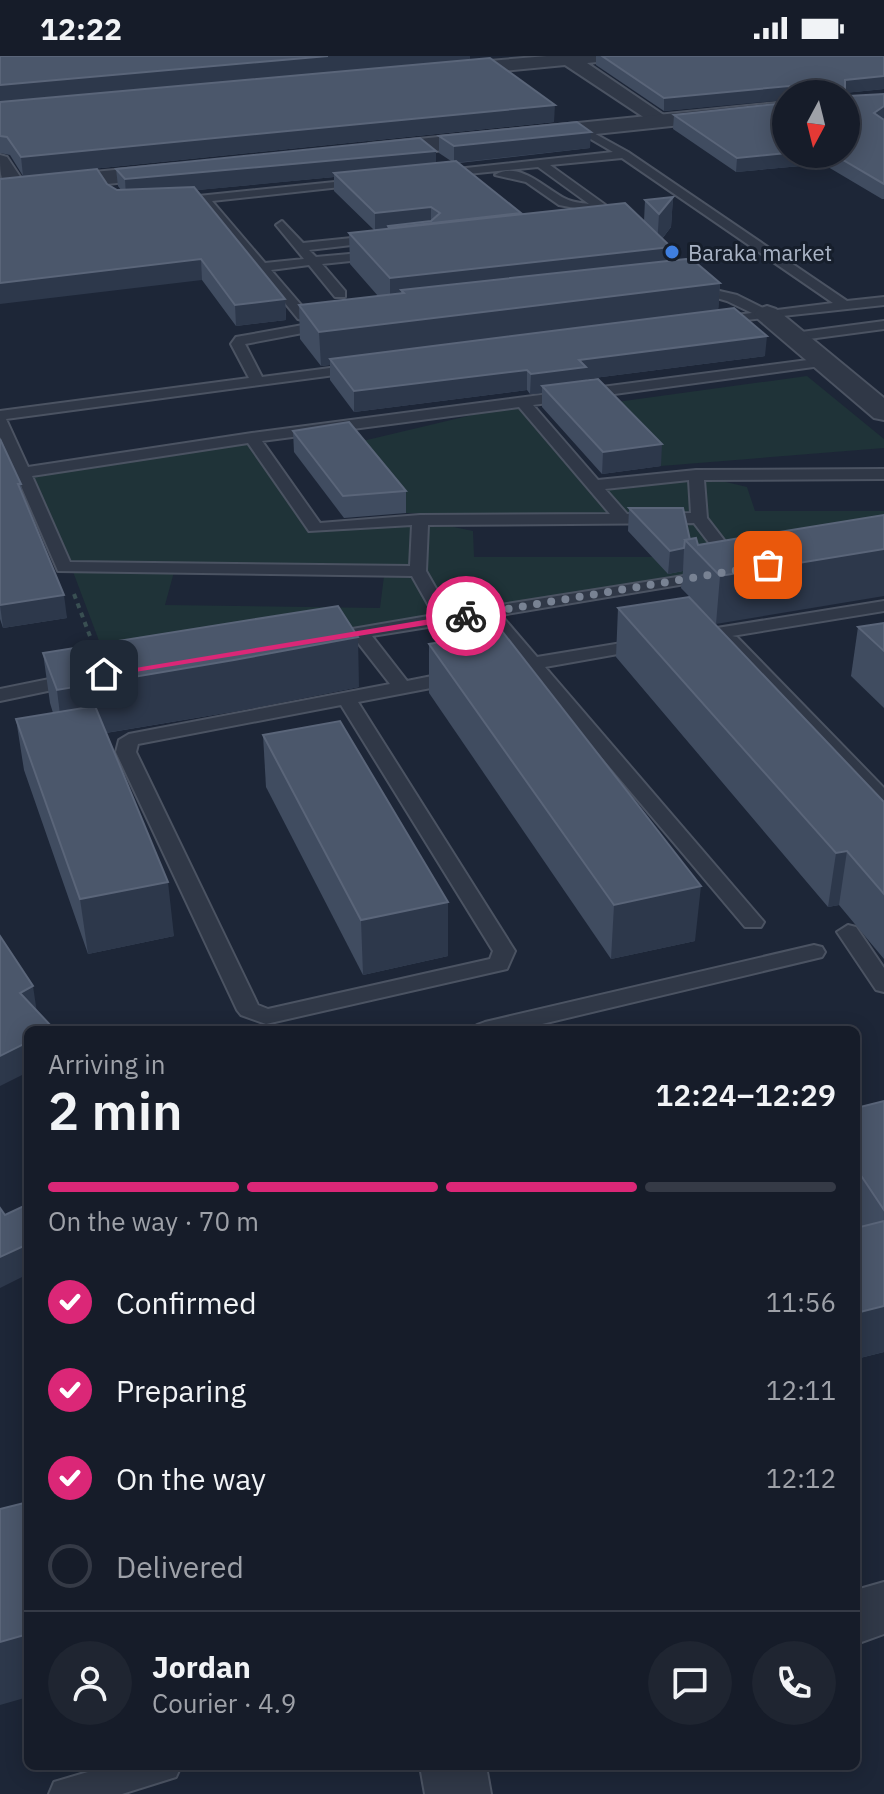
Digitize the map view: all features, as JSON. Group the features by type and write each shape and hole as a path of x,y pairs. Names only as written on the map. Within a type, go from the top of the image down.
{"street":[{"path":"427,72 608,56"},
{"path":"566,58 661,120"},
{"path":"345,154 427,151 581,129 772,109"},
{"path":"0,161 8,187 105,183 193,169"},
{"path":"767,314 884,412"},
{"path":"860,1616 884,1608"},
{"path":"454,1770 458,1794"}],"lane":[{"path":"581,129 624,154 844,305"},
{"path":"423,176 624,154"},
{"path":"540,163 632,231 611,228"},
{"path":"442,164 453,172 520,176 563,203 582,209 605,210"},
{"path":"166,202 378,180"},
{"path":"197,199 210,204 303,316 341,323 241,340 238,344 257,381"},
{"path":"282,225 340,294"},
{"path":"299,247 387,237"},
{"path":"262,267 389,253"},
{"path":"685,284 732,298 767,314"},
{"path":"705,323 884,301"},
{"path":"794,337 884,325"},
{"path":"22,473 252,438 823,362"},
{"path":"381,365 0,418 64,567 308,548 420,520 699,518"},
{"path":"523,403 624,520"},
{"path":"252,438 308,548"},
{"path":"594,485 696,475 884,474"},
{"path":"315,640 746,569 699,518 696,475"},
{"path":"420,520 418,571 445,620"},
{"path":"308,548 418,571"},
{"path":"631,588 648,609"},
{"path":"346,698 504,951 499,964 266,1017 249,1010 126,752 129,740 402,687 532,662 884,606"},
{"path":"489,612 753,922"},
{"path":"721,632 884,800"},
{"path":"360,633 402,687"},
{"path":"0,695 104,674"},
{"path":"848,932 884,985"},
{"path":"502,1026 814,952"},
{"path":"66,1794 150,1770"}],"path":[{"path":"64,567 104,674"}],"green space":[{"path":"807,376 884,439 884,448 661,466 602,404"},
{"path":"523,403 594,485 696,475 747,487 755,511 884,511 884,541 739,570 110,670 72,569 174,572 165,605 380,608 384,576 411,572 68,564 22,473 252,438 315,528 420,520 473,531 474,557 686,557 681,531 697,519 624,520 406,513 350,444"}],"building":[{"path":"0,56 328,56 0,85"},
{"path":"602,56 884,56 884,76 845,80 772,80 772,88 664,98"},
{"path":"490,58 555,105 21,157 7,137 0,136 0,102"},
{"path":"884,94 884,106 874,113 884,120 884,184 857,168 860,168 860,95"},
{"path":"772,104 772,154 737,158 674,115"},
{"path":"577,122 591,132 454,146 439,136"},
{"path":"420,138 436,151 125,179 116,169"},
{"path":"456,161 521,213 389,228 431,221 440,213 431,207 375,213 334,173"},
{"path":"97,169 107,184 117,190 194,187 285,299 235,305 201,259 0,283 0,179"},
{"path":"673,197 659,214 645,200"},
{"path":"625,203 671,247 390,278 349,233"},
{"path":"686,259 694,261 720,283 319,332 299,305 404,293 401,290"},
{"path":"734,308 767,336 579,360 586,367 531,374 527,370 354,391 330,359"},
{"path":"598,379 662,444 603,452 542,386"},
{"path":"349,422 406,491 343,496 293,431"},
{"path":"0,439 21,484 18,484 64,595 0,605"},
{"path":"629,508 683,508 690,540 685,540 684,548 670,551"},
{"path":"884,515 884,549 720,576 685,540 696,538 698,545 776,532 781,537 779,532"},
{"path":"689,597 884,802 884,894 847,851 836,853 618,608"},
{"path":"338,606 358,637 57,690 43,653"},
{"path":"884,623 884,651 858,627"},
{"path":"502,631 701,886 614,905 429,644"},
{"path":"95,706 168,882 80,899 16,719"},
{"path":"340,721 448,902 361,920 263,735"},
{"path":"0,936 33,986 20,993 51,1026 24,1026 24,1044 0,1056"},
{"path":"884,1101 884,1210 860,1174 860,1107"},
{"path":"24,1206 24,1246 0,1257 0,1208 5,1215"},
{"path":"884,1221 884,1306 860,1312 860,1227"},
{"path":"24,1503 24,1635 0,1642 0,1509"}],"way so far":[{"path":"466,616 768,565"}],"place":[{"name":"Baraka market","path":"672,252"}],"route":[{"path":"104,674 466,616"}]}
